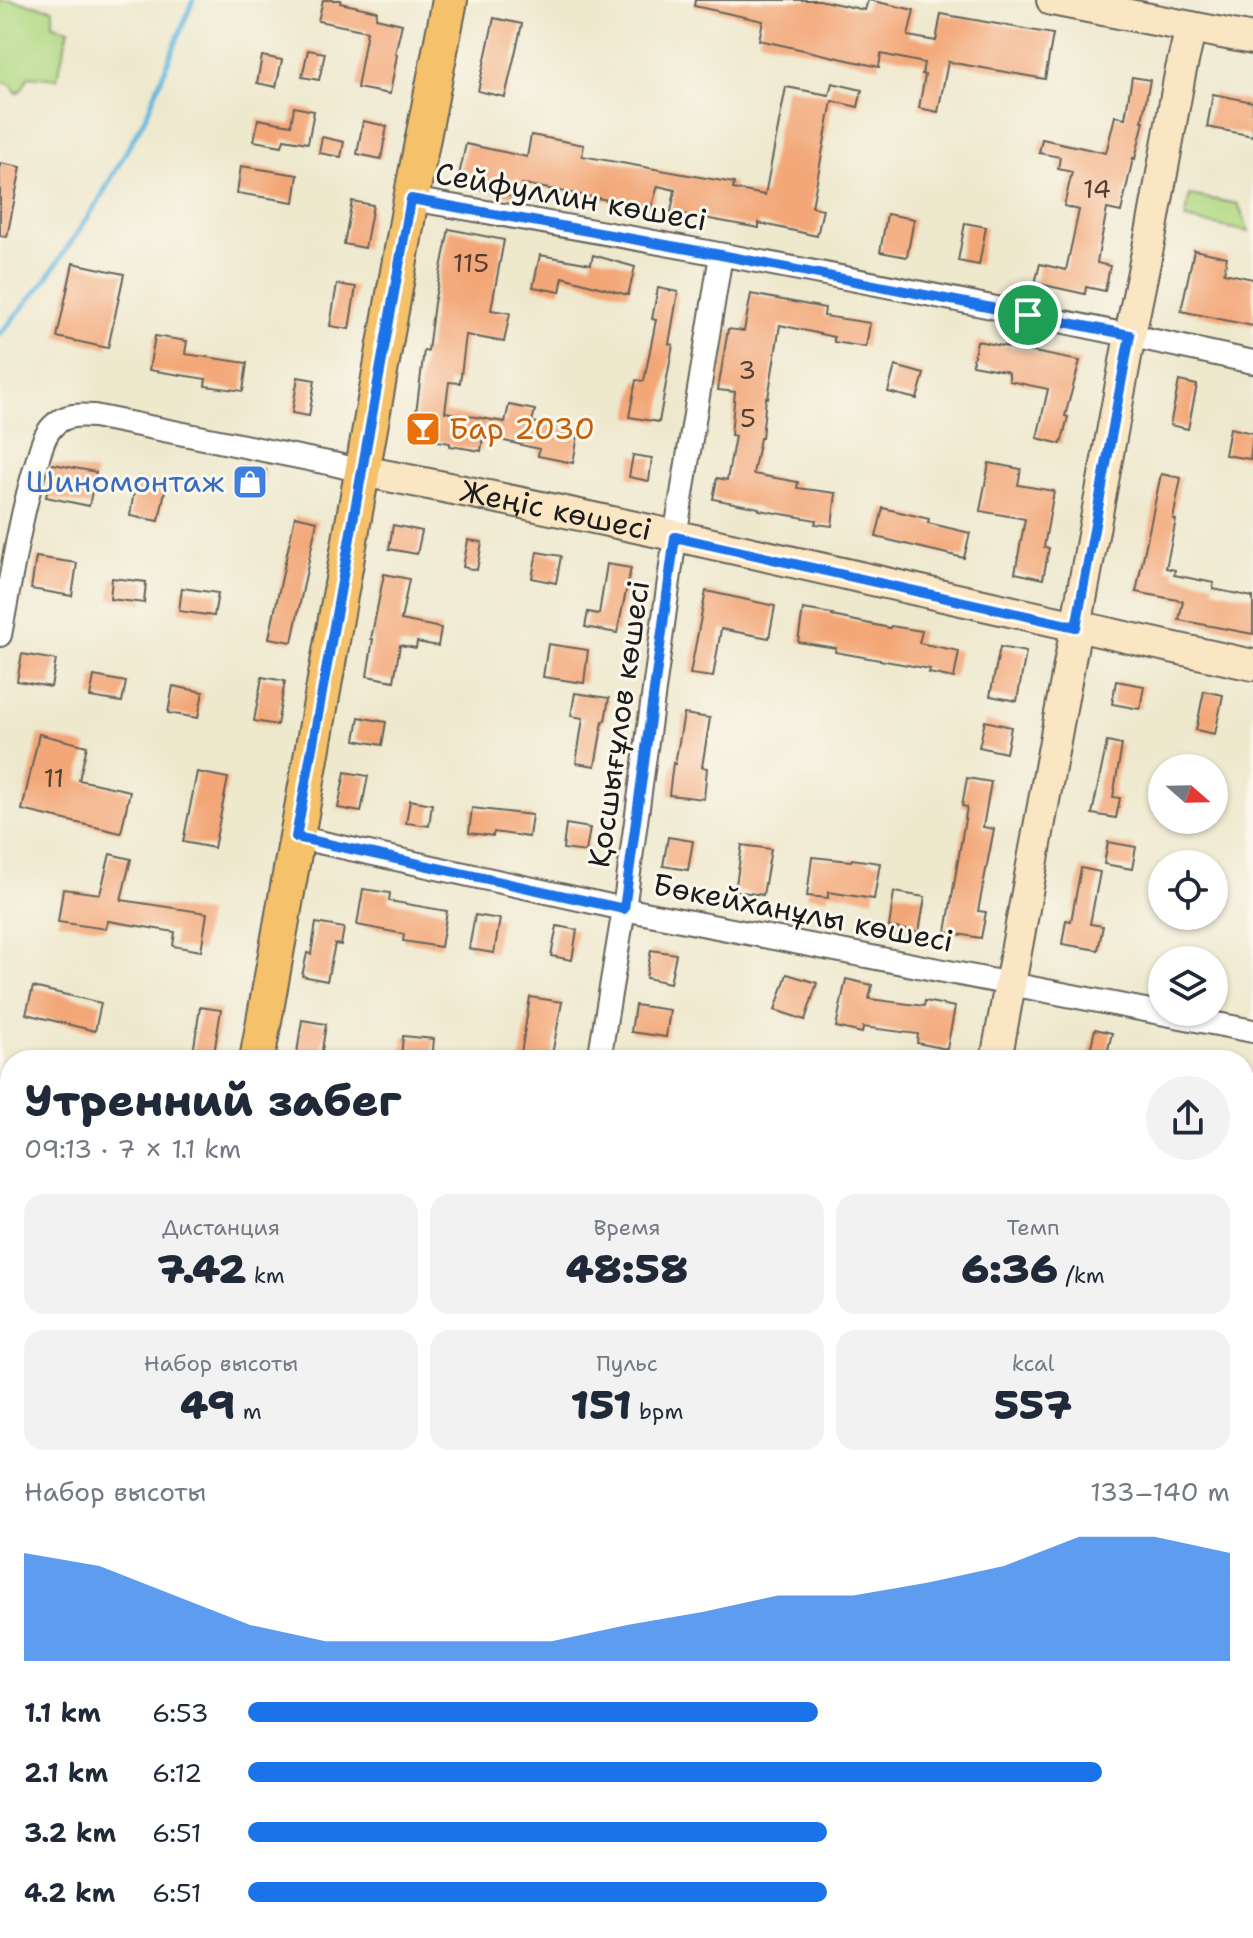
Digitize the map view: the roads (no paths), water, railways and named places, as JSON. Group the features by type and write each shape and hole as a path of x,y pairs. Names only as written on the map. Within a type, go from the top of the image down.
{"main road":[{"path":"259,1050 411,199 450,0"}],"street":[{"path":"1052,0 1253,39"},
{"path":"998,1050 1130,335 1191,27"},
{"name":"Сейфуллин көшесі","path":"411,199 721,255 1253,362"},
{"name":"Қосшығұлов көшесі","path":"601,1050 624,909 675,537 721,255"},
{"name":"Жеңіс көшесі","path":"0,635 27,496 44,439 52,426 64,418 77,415 94,416 675,537 1253,665"},
{"name":"Бөкейханұлы көшесі","path":"296,837 624,909 1253,1031"}],"waterway":[{"path":"0,334 45,281 98,202 147,114 193,0"}],"place":[{"name":"Бар 2030","path":"423,429"},
{"name":"Шиномонтаж","path":"250,482"}]}
